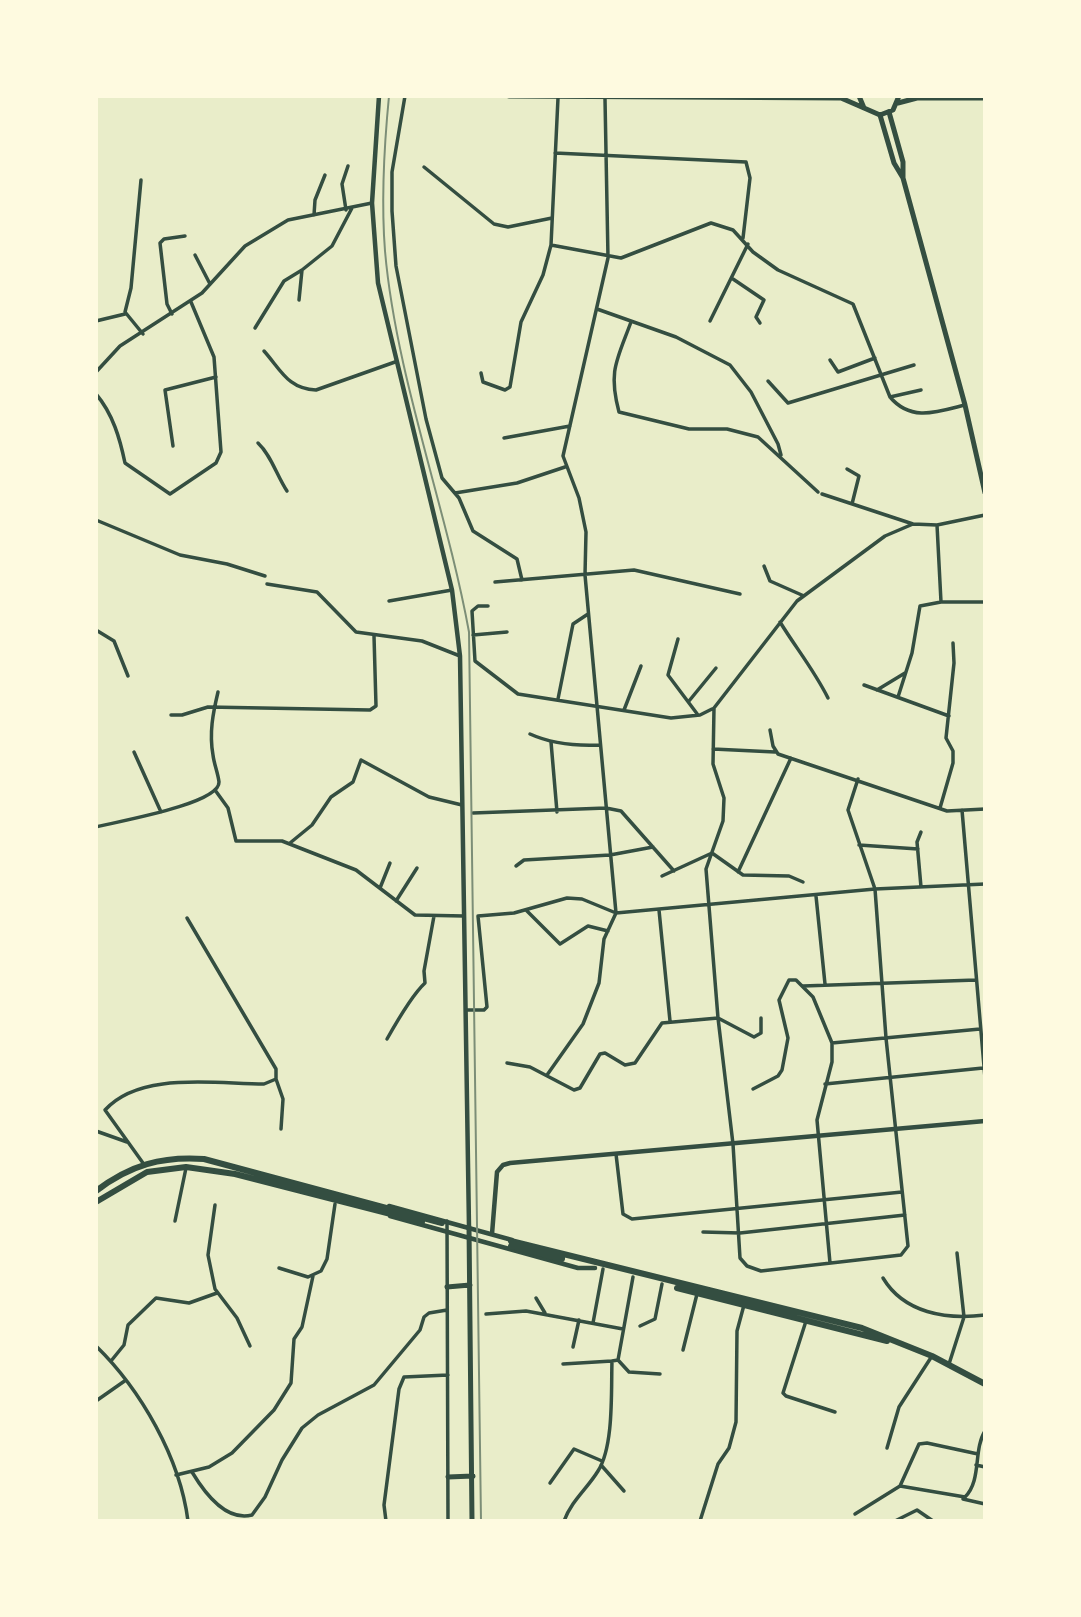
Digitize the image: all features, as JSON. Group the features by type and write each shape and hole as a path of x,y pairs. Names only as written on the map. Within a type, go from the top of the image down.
{"highway":[{"path":"96,1191 143,1163 174,1158 204,1158 444,1226"},
{"path":"143,1163 147,1172"},
{"path":"96,1202 147,1172 186,1167 235,1174 354,1200"},
{"path":"511,1244 744,1306 903,1344"},
{"path":"598,1267 862,1328 932,1356 985,1384"}],"main road":[{"path":"509,96 605,99 841,97 880,115 889,112 899,100 985,97"},
{"path":"859,96 864,108"},
{"path":"889,112 903,162 903,178 982,465 985,493"},
{"path":"880,115 894,163 903,178"},
{"path":"469,1227 472,1521"},
{"path":"447,1287 470,1285"},
{"path":"448,1477 473,1476"}],"street":[{"path":"379,96 372,203 378,283 452,590 460,656 469,1227"},
{"path":"404,96 392,172 396,266 426,419 442,478 455,493 473,531 517,559 522,580"},
{"path":"481,373 483,382 505,390 510,387 521,322 543,275 551,245 558,98"},
{"path":"547,1075 583,1024 599,983 604,939 616,913 585,575 586,532 579,498 563,456 608,258 605,99"},
{"path":"555,153 746,162 750,178 743,239"},
{"path":"346,210 342,184 348,166"},
{"path":"424,167 494,224 508,226 552,218"},
{"path":"314,215 315,200 325,175"},
{"path":"125,314 131,288 141,180"},
{"path":"96,372 111,353 191,302 245,247 288,220 372,203"},
{"path":"255,328 284,281 332,246 352,208"},
{"path":"551,245 608,258 621,258 706,223 733,230 753,252 778,270 853,304 890,397 897,405 915,414 965,405"},
{"path":"172,314 167,304 160,243 164,239 185,236"},
{"path":"710,320 720,295 733,279 748,244"},
{"path":"195,255 210,284"},
{"path":"299,300 302,270"},
{"path":"733,279 764,300 756,317 760,323"},
{"path":"96,394 106,405 115,431 121,438 125,463 173,495 220,458 212,347 191,302"},
{"path":"597,309 676,337 730,365 751,392 778,444 781,456"},
{"path":"96,321 125,314"},
{"path":"125,314 142,334"},
{"path":"631,322 613,371 613,388 619,411 628,416 689,429 744,432 758,437 820,493 912,524 937,525 985,515"},
{"path":"264,351 288,380 303,389 316,390 395,362"},
{"path":"830,360 838,372 875,358"},
{"path":"768,382 788,403 914,366"},
{"path":"173,446 165,390 216,377"},
{"path":"890,397 921,390"},
{"path":"504,438 570,426"},
{"path":"258,443 265,450 275,474 287,491"},
{"path":"455,493 517,483 566,467"},
{"path":"847,469 859,476 852,504"},
{"path":"96,520 180,555 239,567 265,576"},
{"path":"488,606 478,606 472,611 475,661 509,690 671,718 698,715 714,708 780,622 804,596 885,537 912,524"},
{"path":"937,525 941,602"},
{"path":"764,566 770,581 804,596"},
{"path":"495,582 634,570 740,594"},
{"path":"267,584 317,592 352,631 422,641 460,656"},
{"path":"389,600 452,590"},
{"path":"898,697 920,606 941,602 985,602"},
{"path":"558,699 573,624 589,614"},
{"path":"780,622 814,671 828,698"},
{"path":"96,631 114,641 128,676"},
{"path":"473,635 508,632"},
{"path":"171,715 214,708 370,710 376,706 374,636"},
{"path":"678,639 667,673 698,715"},
{"path":"940,808 953,763 953,751 946,738 953,643"},
{"path":"624,710 640,666"},
{"path":"689,701 716,668"},
{"path":"877,690 906,672"},
{"path":"864,685 949,716"},
{"path":"96,827 161,812 215,790 219,783 212,752 214,708 218,692"},
{"path":"714,708 713,764 724,798 723,821 706,869 718,1018 733,1144 740,1258 761,1271 905,1253 908,1246 898,1129 886,1038 875,889 848,810 858,779"},
{"path":"770,730 775,752"},
{"path":"530,734 551,742 580,746 600,744"},
{"path":"551,742 557,812"},
{"path":"713,749 775,752 940,808 985,809"},
{"path":"134,752 161,812"},
{"path":"738,872 791,758"},
{"path":"290,844 312,825 331,797 353,782 361,760 429,797 463,805"},
{"path":"215,790 228,808 236,841 275,838 348,865 415,915 464,916"},
{"path":"473,813 557,812 606,808 621,811 632,827 674,871"},
{"path":"962,810 985,1078"},
{"path":"921,832 917,840 921,887"},
{"path":"859,845 918,849"},
{"path":"516,866 524,860 610,855 653,847"},
{"path":"662,876 712,853"},
{"path":"712,853 745,876 789,876 803,882"},
{"path":"380,888 390,863"},
{"path":"396,901 417,868"},
{"path":"466,1010 484,1010 487,1007 478,916 526,910 567,898 582,899 616,913 875,889 985,884"},
{"path":"817,896 825,984"},
{"path":"526,910 560,944 589,926 607,931"},
{"path":"659,910 670,1021"},
{"path":"387,1039 408,1009 413,994 425,983 434,916"},
{"path":"187,918 276,1069 276,1079 283,1099 281,1129"},
{"path":"753,1089 778,1076 782,1070 788,1038 779,1000 789,980 796,979 813,997 832,1042 832,1062 824,1084 817,1121 830,1263"},
{"path":"803,986 882,981 976,980"},
{"path":"507,1063 547,1075 574,1090 580,1088 600,1054 605,1053 625,1065 635,1063 657,1027 670,1021 718,1018 754,1037 761,1033 761,1018"},
{"path":"832,1042 980,1029"},
{"path":"824,1084 983,1068"},
{"path":"143,1163 105,1110 131,1090 163,1084 264,1084 276,1079"},
{"path":"490,1244 497,1172 503,1165 985,1121"},
{"path":"96,1131 129,1143"},
{"path":"616,1154 626,1217 632,1219 902,1192"},
{"path":"175,1221 186,1167"},
{"path":"176,1475 192,1472 232,1454 258,1429 289,1387 293,1339 302,1327 313,1276 326,1263 335,1204"},
{"path":"215,1205 208,1255 216,1293 235,1315 250,1346"},
{"path":"703,1233 740,1233 905,1215"},
{"path":"444,1226 469,1227 598,1267"},
{"path":"444,1226 490,1244 578,1268 598,1267"},
{"path":"444,1226 447,1287 448,1521"},
{"path":"949,1364 964,1317 957,1253"},
{"path":"593,1323 598,1267"},
{"path":"279,1268 302,1276 313,1276"},
{"path":"618,1360 633,1277"},
{"path":"883,1278 892,1294 915,1308 964,1317 985,1315"},
{"path":"640,1326 655,1319 662,1284"},
{"path":"111,1361 124,1345 128,1325 156,1298 189,1303 216,1293"},
{"path":"683,1350 697,1293"},
{"path":"536,1298 545,1313"},
{"path":"701,1521 718,1464 729,1448 736,1422 737,1331 744,1306"},
{"path":"192,1472 206,1494 222,1508 238,1515 251,1515 265,1497 282,1460 302,1429 318,1415 374,1385 420,1330 429,1312 447,1310"},
{"path":"486,1314 513,1311 545,1313 623,1329"},
{"path":"573,1347 579,1320"},
{"path":"806,1321 783,1392 786,1396 835,1412"},
{"path":"96,1346 126,1380 152,1420 176,1475 188,1521"},
{"path":"887,1448 899,1407 932,1356"},
{"path":"564,1364 618,1360"},
{"path":"618,1360 629,1372 660,1374"},
{"path":"564,1521 573,1500 601,1463 609,1429 612,1361"},
{"path":"386,1521 384,1505 399,1389 404,1377 448,1375"},
{"path":"96,1401 126,1380"},
{"path":"960,1499 972,1489 979,1443 985,1431"},
{"path":"855,1514 900,1486 919,1444 927,1443 978,1454"},
{"path":"550,1483 575,1449 601,1463 624,1491"},
{"path":"976,1465 985,1466"},
{"path":"900,1486 985,1504"},
{"path":"895,1521 917,1510 933,1521"}],"railway":[{"path":"389,96 383,212 391,298 410,394 448,537 469,632 481,1521"}]}
